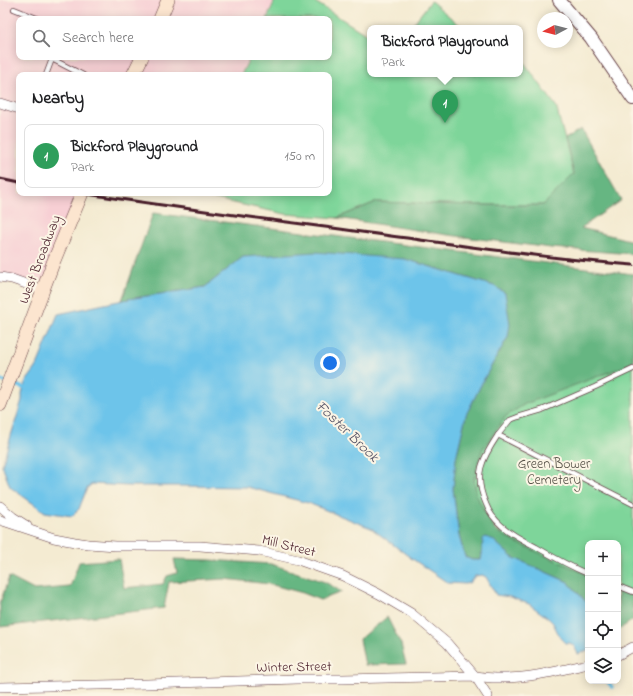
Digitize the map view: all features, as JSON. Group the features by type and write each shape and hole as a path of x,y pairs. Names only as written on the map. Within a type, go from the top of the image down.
{"main road":[{"path":"161,16 168,0"},
{"path":"138,72 141,60"},
{"name":"West Broadway","path":"2,400 53,263 81,196"}],"street":[{"path":"559,0 591,38 633,99"},
{"path":"0,103 16,108"},
{"path":"0,277 12,279 43,290"},
{"name":"Mill Street","path":"0,506 13,517 36,532"},
{"name":"Mill Street","path":"0,520 64,540 88,544 116,546 200,546 259,551 298,560 343,576 379,594 411,613 447,643 475,676 488,696"},
{"path":"621,653 633,647"},
{"name":"Winter Street","path":"0,687 298,679 475,676 510,678 551,673 585,664"}],"lane":[{"path":"14,9 32,16"},
{"path":"47,72 51,60"},
{"path":"56,60 78,72"},
{"path":"585,573 566,564 500,525 487,506 482,494 480,486 480,473 483,461 490,448 510,420 542,410 633,370"},
{"path":"498,435 633,504"},
{"path":"621,587 633,592"}],"shaded area":[{"path":"0,0 275,0 268,16 16,16 16,60 248,60 242,72 140,72 136,70 135,72 16,72 16,196 82,196 46,282 0,278"}],"green space":[{"path":"275,0 312,0 367,35 367,77 523,77 523,61 556,106 574,174 543,205 475,205 376,202 337,218 285,214 211,198 212,196 332,196 332,72 242,72 248,60 332,60 332,16 268,16"},
{"path":"431,1 459,25 412,25"},
{"path":"581,129 621,200 581,228 633,241 633,254 551,248 448,235 337,218 376,202 475,205 543,205 574,174 565,139"},
{"path":"153,213 633,274 633,363 525,404 506,416 482,450 474,479 477,496 495,530 513,541 585,574 585,601 568,582 512,557 494,541 482,544 481,560 472,560 465,557 459,536 453,489 456,458 466,415 485,377 508,337 505,293 494,286 405,259 243,257 205,287 122,300"},
{"name":"Green Bower Cemetery","path":"633,289 633,610 621,603 621,540 585,540 585,582 506,537 489,522 475,505 472,456 483,433"},
{"path":"119,559 124,588 163,584 167,576 177,573 174,559 271,564 325,582 342,592 320,600 303,593 269,584 225,579 169,582 164,608 0,627 0,603 9,577 34,590 70,587 79,562"},
{"path":"621,590 633,596 633,620 621,628"},
{"path":"387,617 401,644 406,664 365,665 360,639"}],"water":[{"path":"315,252 405,259 494,286 505,293 510,324 508,337 485,377 466,415 456,458 453,489 459,536 465,557 472,560 481,560 483,539 485,537 492,539 512,557 568,582 585,601 585,652 578,654 574,646 570,643 565,643 561,639 553,623 529,604 510,597 496,595 486,577 482,575 475,576 469,583 465,584 448,583 371,528 308,503 247,487 128,486 92,484 87,488 79,509 72,516 45,512 10,487 2,465 22,400 25,383 36,368 58,314 128,299 205,287 243,257"}],"waterway":[{"name":"Foster Brook","path":"0,380 27,389"}],"railway":[{"path":"0,179 16,182"},
{"path":"101,196 508,252 633,265"}],"place":[{"name":"Bickford Playground","path":"445,123"}]}
